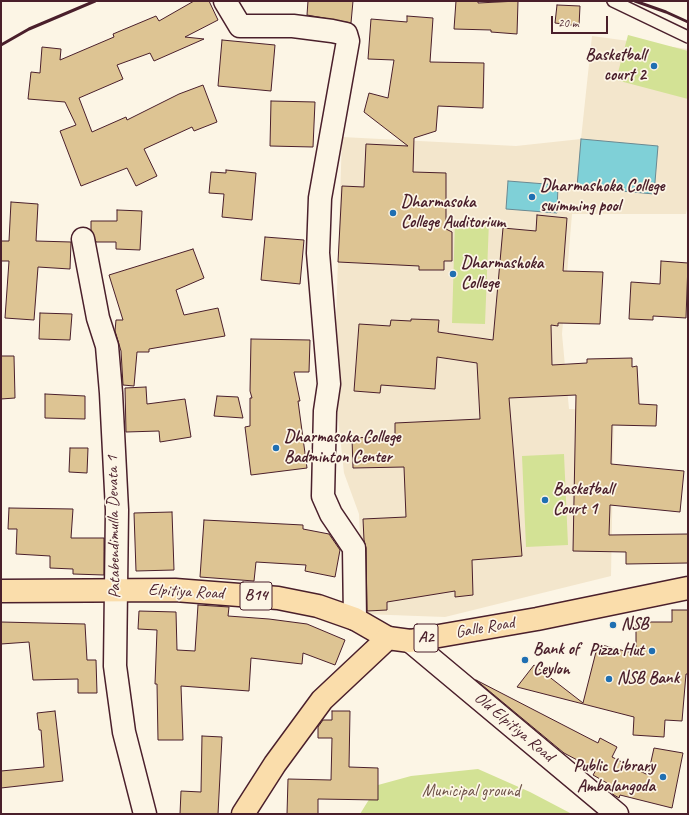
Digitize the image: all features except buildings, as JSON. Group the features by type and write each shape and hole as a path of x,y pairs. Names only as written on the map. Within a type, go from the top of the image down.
{"main road":[{"name":"Galle Road","path":"388,638 410,641 537,620 688,588"},
{"name":"Elpitiya Road","path":"1,590 175,590 278,598 318,606 355,619 388,638"},
{"path":"243,814 275,764 322,700 388,638"}],"street":[{"path":"225,1 240,26 293,26 332,31 346,34 348,41 320,198 318,253 329,384 325,411 323,496 331,514 354,548 355,619"},
{"name":"Patabendimulla Devata 1","path":"83,239 98,318 107,346 118,510 115,666 124,732 145,814"},
{"name":"Old Elpitiya Road","path":"410,641 617,814"}],"lane":[{"path":"613,1 688,37"}],"shaded area":[{"name":"Dharmashoka College","path":"592,36 688,49 688,204 686,214 572,214 562,334 569,409 614,411 611,576 445,617 363,614 359,514 344,473 334,381 342,137 516,146 581,139"}],"green space":[{"name":"Basketball court 2","path":"628,35 688,51 688,99 616,80"},
{"path":"455,220 489,221 485,324 452,323"},
{"name":"Basketball Court 1","path":"564,454 568,545 526,547 522,456"},
{"name":"Municipal ground","path":"478,769 530,792 572,814 360,814 378,785 411,776"}],"water":[{"path":"581,139 658,146 654,194 577,187"},
{"name":"Dharmashoka College swimming pool","path":"508,181 558,185 557,213 506,209"}],"railway":[{"path":"1,45 29,29 95,1"},
{"path":"635,1 688,22"}],"place":[{"name":"Basketball court 2","path":"654,66"},
{"name":"Dharmashoka College swimming pool","path":"532,197"},
{"name":"Dharmasoka College Auditorium","path":"393,213"},
{"name":"Dharmashoka College","path":"453,274"},
{"name":"Dharmasoka College Badminton Center","path":"276,448"},
{"name":"Basketball Court 1","path":"545,500"},
{"name":"NSB","path":"613,625"},
{"name":"Pizza Hut","path":"652,651"},
{"name":"Bank of Ceylon","path":"525,660"},
{"name":"NSB Bank","path":"609,679"},
{"name":"Public Library Ambalangoda","path":"663,777"}]}
